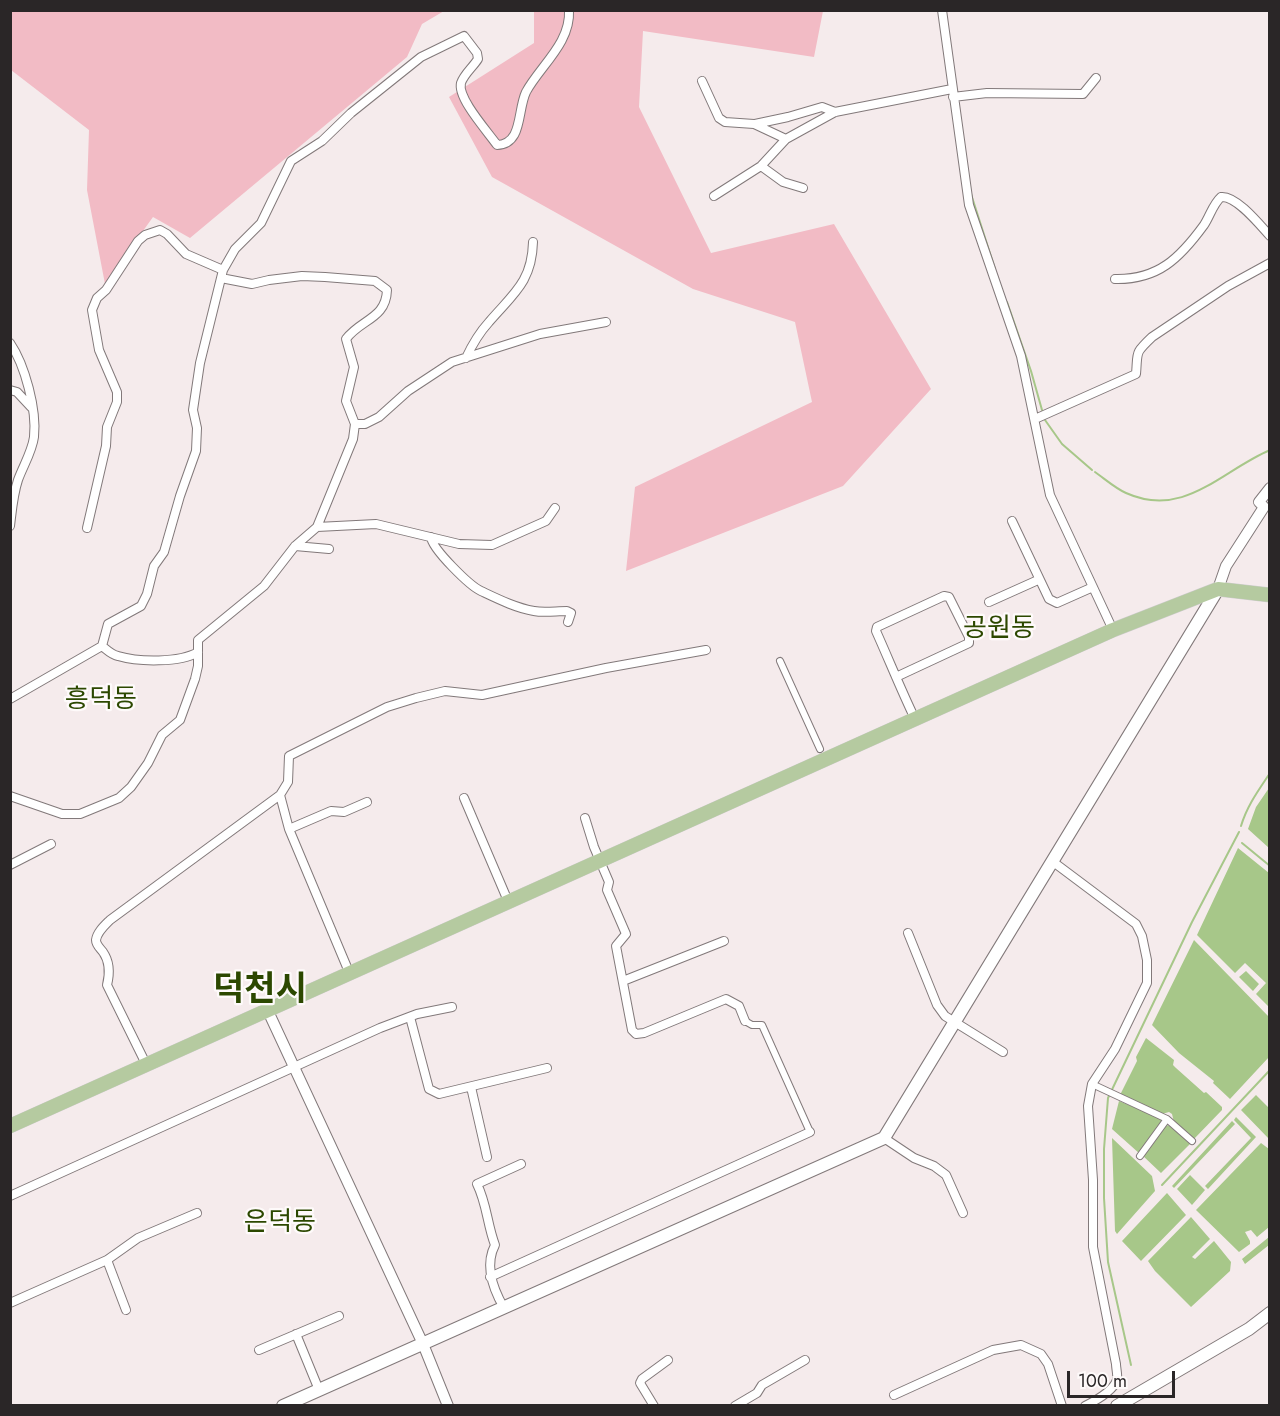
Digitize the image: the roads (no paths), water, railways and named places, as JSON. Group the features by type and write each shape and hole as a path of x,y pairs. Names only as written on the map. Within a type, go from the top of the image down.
{"main road":[{"path":"10,1126 1113,630 1218,589 1269,595"},
{"path":"283,1406 884,1138 1218,589"},
{"path":"1117,1406 1249,1329 1269,1313"}],"street":[{"path":"10,699 102,646 108,624 141,606 147,594 154,566 164,552 196,451 197,428 193,410 200,363 222,274 235,249 261,223 291,161 322,141 351,113 421,57 464,36 477,53 478,59 462,79 460,87 466,102 497,145 512,141 523,98 563,38 570,22 569,10"},
{"path":"942,10 969,205 1021,356 1050,495 1113,630"},
{"path":"714,196 761,166 786,139 835,111 953,93 1083,94 1096,78"},
{"path":"702,81 719,118 725,122 754,124 788,117 822,106 835,111"},
{"path":"754,124 786,139"},
{"path":"761,166 783,182 803,188"},
{"path":"1115,279 1144,277 1167,265 1189,243 1221,197 1226,196 1235,201 1269,236"},
{"path":"10,796 62,814 80,814 119,798 131,787 148,762 162,735 180,720 195,679 198,640 264,586 296,546 317,527 353,439 355,424 346,401 354,367 346,339 351,332 382,309 387,301 387,290 375,281 325,277 302,276 252,284 222,274 186,254 160,230 152,231 138,241 105,290 97,298 92,310 99,350 117,392 117,402 106,427 106,446 87,528"},
{"path":"466,358 475,338 516,294 532,263 533,242"},
{"path":"1035,419 1136,374 1136,356 1152,337 1250,272 1269,263"},
{"path":"355,424 365,424 379,417 408,391 453,362 540,333 606,322"},
{"path":"10,343 23,366 32,408 34,437 16,488 10,526"},
{"path":"10,390 17,392 32,408"},
{"path":"1218,589 1226,566 1264,507 1259,502 1269,488"},
{"path":"317,527 376,524 459,544 492,545 546,521 555,508"},
{"path":"1012,521 1049,599 1057,603 1093,587"},
{"path":"431,537 437,552 479,590 520,608 537,612 567,611 570,613 568,622"},
{"path":"296,546 329,549"},
{"path":"989,602 1038,579"},
{"path":"896,677 969,643 969,637 949,597 944,596 877,627 876,631 896,677 915,719"},
{"path":"102,646 115,656 145,659 183,659 198,652"},
{"path":"146,1064 107,985 110,973 105,955 96,943 96,938 110,920 280,795 288,782 289,756 387,707 445,691 482,695 706,650"},
{"path":"780,661 820,749"},
{"path":"280,795 289,829 349,972"},
{"path":"464,798 508,901"},
{"path":"289,829 331,811 344,812 368,801"},
{"path":"490,1277 810,1132 762,1025 752,1025 745,1021 739,1006 726,999 644,1033 636,1034 632,1030 616,946 626,934 607,890 609,882 585,818"},
{"path":"10,865 51,844"},
{"path":"1052,861 1136,924 1142,936 1148,960 1147,983 1115,1049 1092,1084 1088,1106 1093,1180 1093,1247 1116,1364 1117,1380 1111,1388 1085,1406"},
{"path":"908,933 937,1005 945,1016 1003,1052"},
{"path":"623,981 724,941"},
{"path":"10,1196 361,1036 410,1017 453,1007"},
{"path":"267,1009 423,1344 448,1406"},
{"path":"410,1017 429,1089 439,1094 547,1068"},
{"path":"1092,1084 1167,1119 1192,1141"},
{"path":"471,1088 487,1157"},
{"path":"1140,1156 1167,1119"},
{"path":"884,1138 914,1158 946,1174 963,1214"},
{"path":"504,1308 490,1277 492,1251 495,1245 488,1227 484,1198 477,1184 521,1164"},
{"path":"10,1303 107,1260 138,1238 197,1213"},
{"path":"107,1260 126,1310"},
{"path":"259,1350 339,1316"},
{"path":"296,1334 319,1390"},
{"path":"894,1395 993,1350 1021,1345 1041,1354 1048,1364 1062,1406"},
{"path":"654,1406 640,1383 642,1379 668,1360"},
{"path":"735,1406 757,1393 762,1385 805,1360"}],"waterway":[{"path":"971,194 995,269"},
{"path":"1007,302 1042,410"},
{"path":"1045,420 1062,444 1092,470"},
{"path":"1095,472 1126,493 1147,499 1166,500 1201,489 1270,450"},
{"path":"1241,826 1257,792 1270,773"},
{"path":"1131,1365 1108,1262 1104,1198 1104,1149 1108,1098 1192,922 1239,832"},
{"path":"1242,843 1270,866"},
{"path":"1162,1185 1270,1070"}],"district":[{"name":"공원동","path":"999,630"},
{"name":"흥덕동","path":"101,701"},
{"name":"덕천시","path":"260,992"},
{"name":"은덕동","path":"280,1224"}]}
